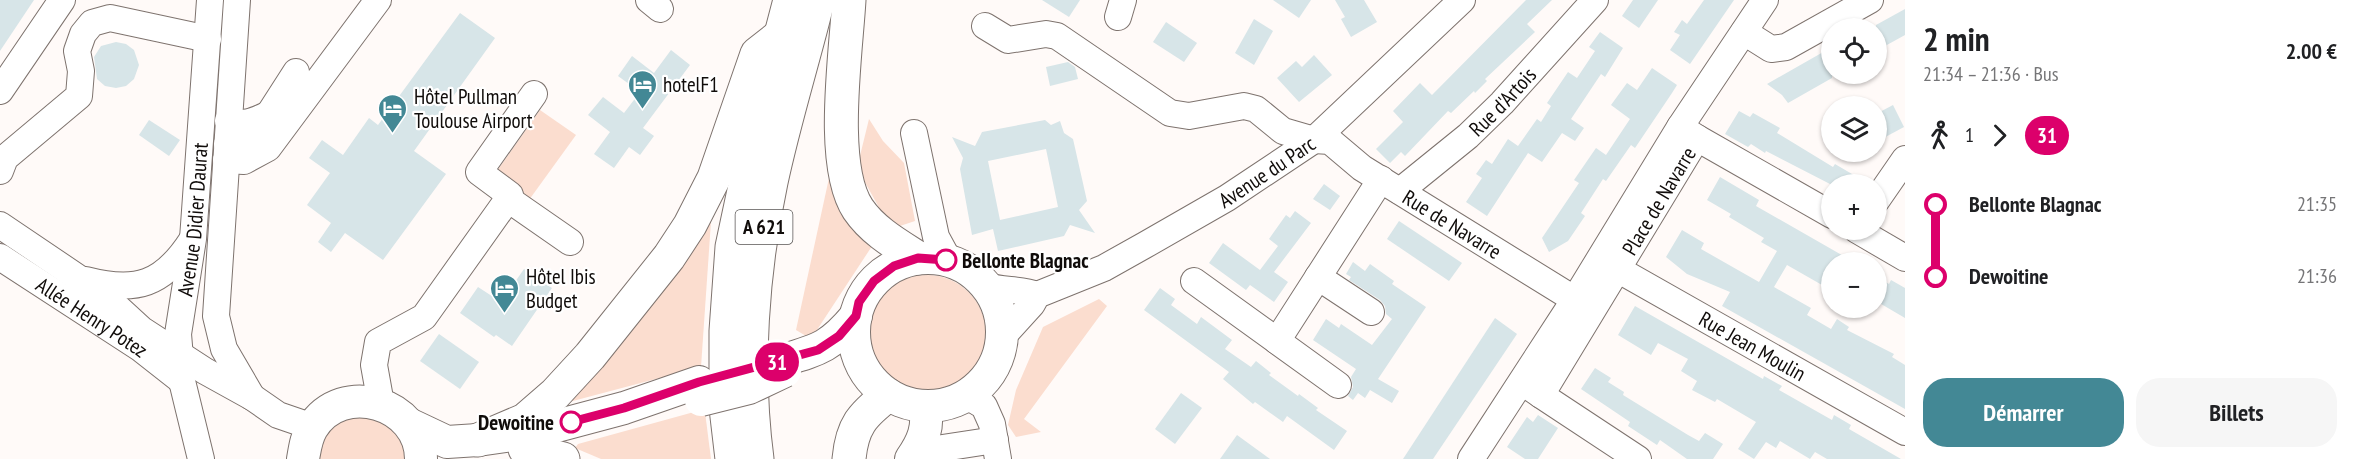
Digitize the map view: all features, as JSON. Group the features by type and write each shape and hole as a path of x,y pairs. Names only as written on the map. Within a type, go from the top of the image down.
{"highway":[{"name":"A 621","path":"732,459 726,408 726,331 732,248 761,111 790,0"},
{"name":"A 621","path":"757,459 753,403 752,327 760,255 771,182 818,0"},
{"path":"849,0 842,121 842,156 846,180 857,208 883,236 933,260"},
{"path":"479,450 525,420 555,394 590,356 669,257 690,225 714,178 757,54 781,35"},
{"path":"849,459 856,426 863,416 888,395"},
{"path":"525,449 563,459"}],"main road":[{"path":"933,260 969,270 986,286 999,310 1003,336 998,360 992,370 985,380 967,396 947,405 925,407 906,404 888,395 869,378 856,349 854,333 859,302 874,281 894,266 933,260"},
{"path":"479,450 534,432 624,408 700,391 749,388 785,366 831,343 856,316"},
{"path":"785,366 830,361 844,362 864,369"},
{"path":"303,459 306,442 313,427 331,410 368,403 395,411 411,425 447,442 479,450 525,449 700,391"},
{"path":"914,455 928,423 925,407"},
{"path":"411,425 418,439 421,459"}],"street":[{"path":"0,91 62,0"},
{"name":"Avenue Didier Daurat","path":"210,0 193,239 178,334 178,353 278,415 313,427"},
{"name":"Avenue Didier Daurat","path":"237,0 216,316 224,349 252,397"},
{"path":"227,142 244,160 268,148 378,0"},
{"name":"Avenue du Parc","path":"986,286 1004,291 1026,291 1037,295 1104,268 1227,198 1314,140 1462,0"},
{"name":"Rue d'Artois","path":"1276,341 1318,277 1390,185 1468,136 1502,103 1595,0"},
{"name":"Place de Navarre","path":"1471,459 1531,388 1689,133 1744,32 1765,0"},
{"path":"1744,32 1771,49 1786,47 1870,0"},
{"path":"0,171 5,158 79,96 81,71 77,51 83,34 92,23 110,18 208,39"},
{"name":"Rue de Navarre","path":"985,26 1008,40 1047,34 1057,36 1170,113 1189,116 1244,106 1256,109 1283,131 1314,140 1330,141 1362,168 1584,305"},
{"path":"227,142 251,139 258,135 296,72"},
{"path":"368,403 378,342 424,317 510,195 479,172 534,94"},
{"path":"914,133 936,237 933,260"},
{"path":"1689,133 1821,209"},
{"path":"1887,185 1905,159"},
{"path":"508,198 570,243"},
{"name":"Allée Henry Potez","path":"0,219 105,296 142,330 178,353"},
{"name":"Allée Henry Potez","path":"77,277 111,287 142,284 162,275 182,256 193,239"},
{"path":"1874,240 1905,258"},
{"name":"Allée Henry Potez","path":"0,256 140,348 182,381"},
{"name":"Rue Jean Moulin","path":"1609,264 1905,432"},
{"path":"1318,277 1371,312"},
{"path":"1194,281 1338,385"},
{"path":"1003,336 1032,304 1037,295"},
{"path":"178,353 182,381 201,459"},
{"path":"1531,388 1638,459"},
{"path":"914,455 997,449 992,424 984,406 967,396"}],"shaded area":[{"path":"540,110 576,135 529,200 494,175"},
{"path":"869,119 883,141 904,163 915,221 891,229 857,168"},
{"path":"829,178 853,219 876,240 811,339 796,330"},
{"path":"712,207 701,367 554,406"},
{"path":"927,275 950,280 969,292 981,311 986,334 981,357 969,376 950,388 927,393 904,388 885,376 873,357 868,334 873,311 885,292 904,280"},
{"path":"1099,299 1107,306 1024,419 1041,432 1016,437 1008,425 1016,390 1043,327"},
{"path":"694,412 705,412 711,459 601,459 575,448 578,444"},
{"path":"339,416 386,416 412,459 313,459 317,440"}],"building":[{"path":"0,0 34,0 0,51"},
{"path":"1042,0 1080,0 1069,17"},
{"path":"1273,0 1311,0 1299,18"},
{"path":"1335,0 1364,0 1377,22 1351,37 1341,19 1345,17"},
{"path":"1526,0 1552,0 1527,24 1535,32 1485,79 1487,81 1475,93 1474,91 1451,113 1448,111 1405,156 1401,152 1390,163 1376,149 1403,122 1393,111 1420,83 1432,95"},
{"path":"1633,0 1658,0 1639,28 1622,16"},
{"path":"1704,0 1734,0 1690,64 1670,50 1680,35 1674,32 1682,20 1687,24"},
{"path":"1905,9 1905,35 1887,45 1887,19"},
{"name":"Hôtel Pullman Toulouse Airport","path":"460,13 495,38 414,151 446,174 383,260 345,233 331,252 318,242 331,223 307,205 330,173 309,158 322,140 343,155 369,118 378,125"},
{"path":"1254,19 1273,31 1254,65 1235,53"},
{"path":"1166,22 1197,43 1184,62 1153,42"},
{"path":"1600,32 1623,48 1605,77 1601,74 1571,119 1584,128 1575,141 1562,133 1542,162 1528,153 1487,216 1466,202 1482,178 1476,174 1486,160 1492,164 1508,139 1518,146 1537,119 1541,122 1551,106 1547,103 1568,72 1577,78 1595,51 1589,47"},
{"path":"116,42 126,44 134,50 139,65 134,79 126,86 116,88 105,86 97,79 94,57 101,46"},
{"name":"hotelF1","path":"671,50 690,65 643,128 654,136 640,155 629,147 614,168 594,154 610,132 588,115 603,97 624,113 640,92 618,76 632,56 654,73"},
{"path":"1821,53 1821,84 1788,103 1782,95 1767,84"},
{"path":"1314,55 1332,75 1299,102 1277,78 1296,61 1302,67"},
{"path":"1068,62 1075,67 1078,79 1050,86 1046,67"},
{"path":"1652,68 1677,85 1635,148 1631,145 1606,181 1603,179 1581,213 1585,216 1568,241 1549,252 1542,238 1579,183 1574,180 1596,148 1606,155 1630,119 1611,105 1627,83 1637,90"},
{"path":"1893,105 1904,127 1887,136 1887,108"},
{"path":"1739,111 1750,117 1753,113 1780,128 1777,133 1821,160 1821,162 1833,167 1835,164 1852,174 1821,174 1821,179 1766,151 1765,153 1751,144 1748,147 1725,134"},
{"path":"149,120 180,140 169,156 139,135"},
{"path":"1045,120 1051,125 1060,121 1064,133 1073,139 1087,201 1079,210 1095,233 1070,225 1064,236 998,251 993,229 972,235 960,169 963,158 952,137 975,146 982,132","holes":["1046,149 1058,207 1000,220 988,161"]},
{"path":"1720,177 1759,200 1756,206 1836,252 1821,252 1821,284 1787,265 1774,287 1811,308 1807,315 1831,329 1837,319 1849,327 1847,330 1894,354 1892,357 1905,365 1905,409 1722,306 1730,292 1687,274 1666,257 1682,230 1704,243 1701,249 1759,282 1777,251 1761,242 1764,238 1729,217 1731,214 1707,200"},
{"path":"1324,184 1340,196 1330,210 1313,199"},
{"path":"1295,211 1311,223 1274,272 1288,282 1274,302 1250,285 1246,290 1209,263 1223,243 1260,270 1278,246 1269,239 1286,215 1290,218"},
{"path":"1399,221 1462,263 1449,281 1387,239"},
{"path":"1353,262 1365,271 1370,264 1394,281 1392,284 1426,307 1378,379 1399,391 1392,403 1370,390 1365,398 1358,393 1353,400 1348,396 1353,387 1351,377 1356,369 1313,340 1326,319 1339,328 1341,324 1372,345 1392,319 1386,314 1385,306 1380,300 1349,280 1351,277 1346,274"},
{"path":"524,269 552,288 512,346 496,335 494,337 460,313 478,287 501,302"},
{"path":"1891,280 1905,288 1905,318 1887,307 1887,283 1889,284"},
{"path":"1160,288 1175,299 1171,305 1197,324 1201,317 1232,340 1225,349 1251,367 1256,361 1271,373 1269,375 1298,396 1299,394 1318,408 1316,410 1347,431 1334,450 1287,416 1283,422 1255,402 1253,404 1223,379 1229,372 1144,310"},
{"path":"1635,306 1763,379 1764,376 1782,386 1779,390 1832,420 1834,415 1851,425 1849,429 1901,459 1827,459 1815,452 1810,459 1780,441 1776,448 1766,442 1754,459 1738,449 1756,422 1717,399 1715,402 1692,390 1697,381 1681,371 1688,359 1658,343 1651,355 1618,335"},
{"path":"1495,318 1517,334 1433,459 1403,459"},
{"path":"439,334 479,362 460,389 420,361"},
{"path":"1595,368 1611,378 1608,382 1624,392 1623,395 1688,435 1699,441 1705,433 1723,444 1713,459 1687,459 1660,440 1657,445 1628,426 1630,422 1581,389"},
{"path":"1181,393 1202,408 1175,444 1155,429"},
{"path":"1538,415 1558,428 1538,459 1525,459 1507,447 1527,417 1533,422"},
{"path":"1237,435 1270,459 1220,459"}],"bus line":[{"name":"31","path":"571,422 624,408 699,382 818,350 839,336 856,316 859,302 874,281 894,266 918,258 946,260"}],"place":[{"name":"hotelF1","path":"642,110"},
{"name":"Hôtel Pullman Toulouse Airport","path":"393,134"},
{"name":"Bellonte Blagnac","path":"946,260"},
{"name":"Hôtel Ibis Budget","path":"505,314"},
{"name":"Dewoitine","path":"571,422"}]}
